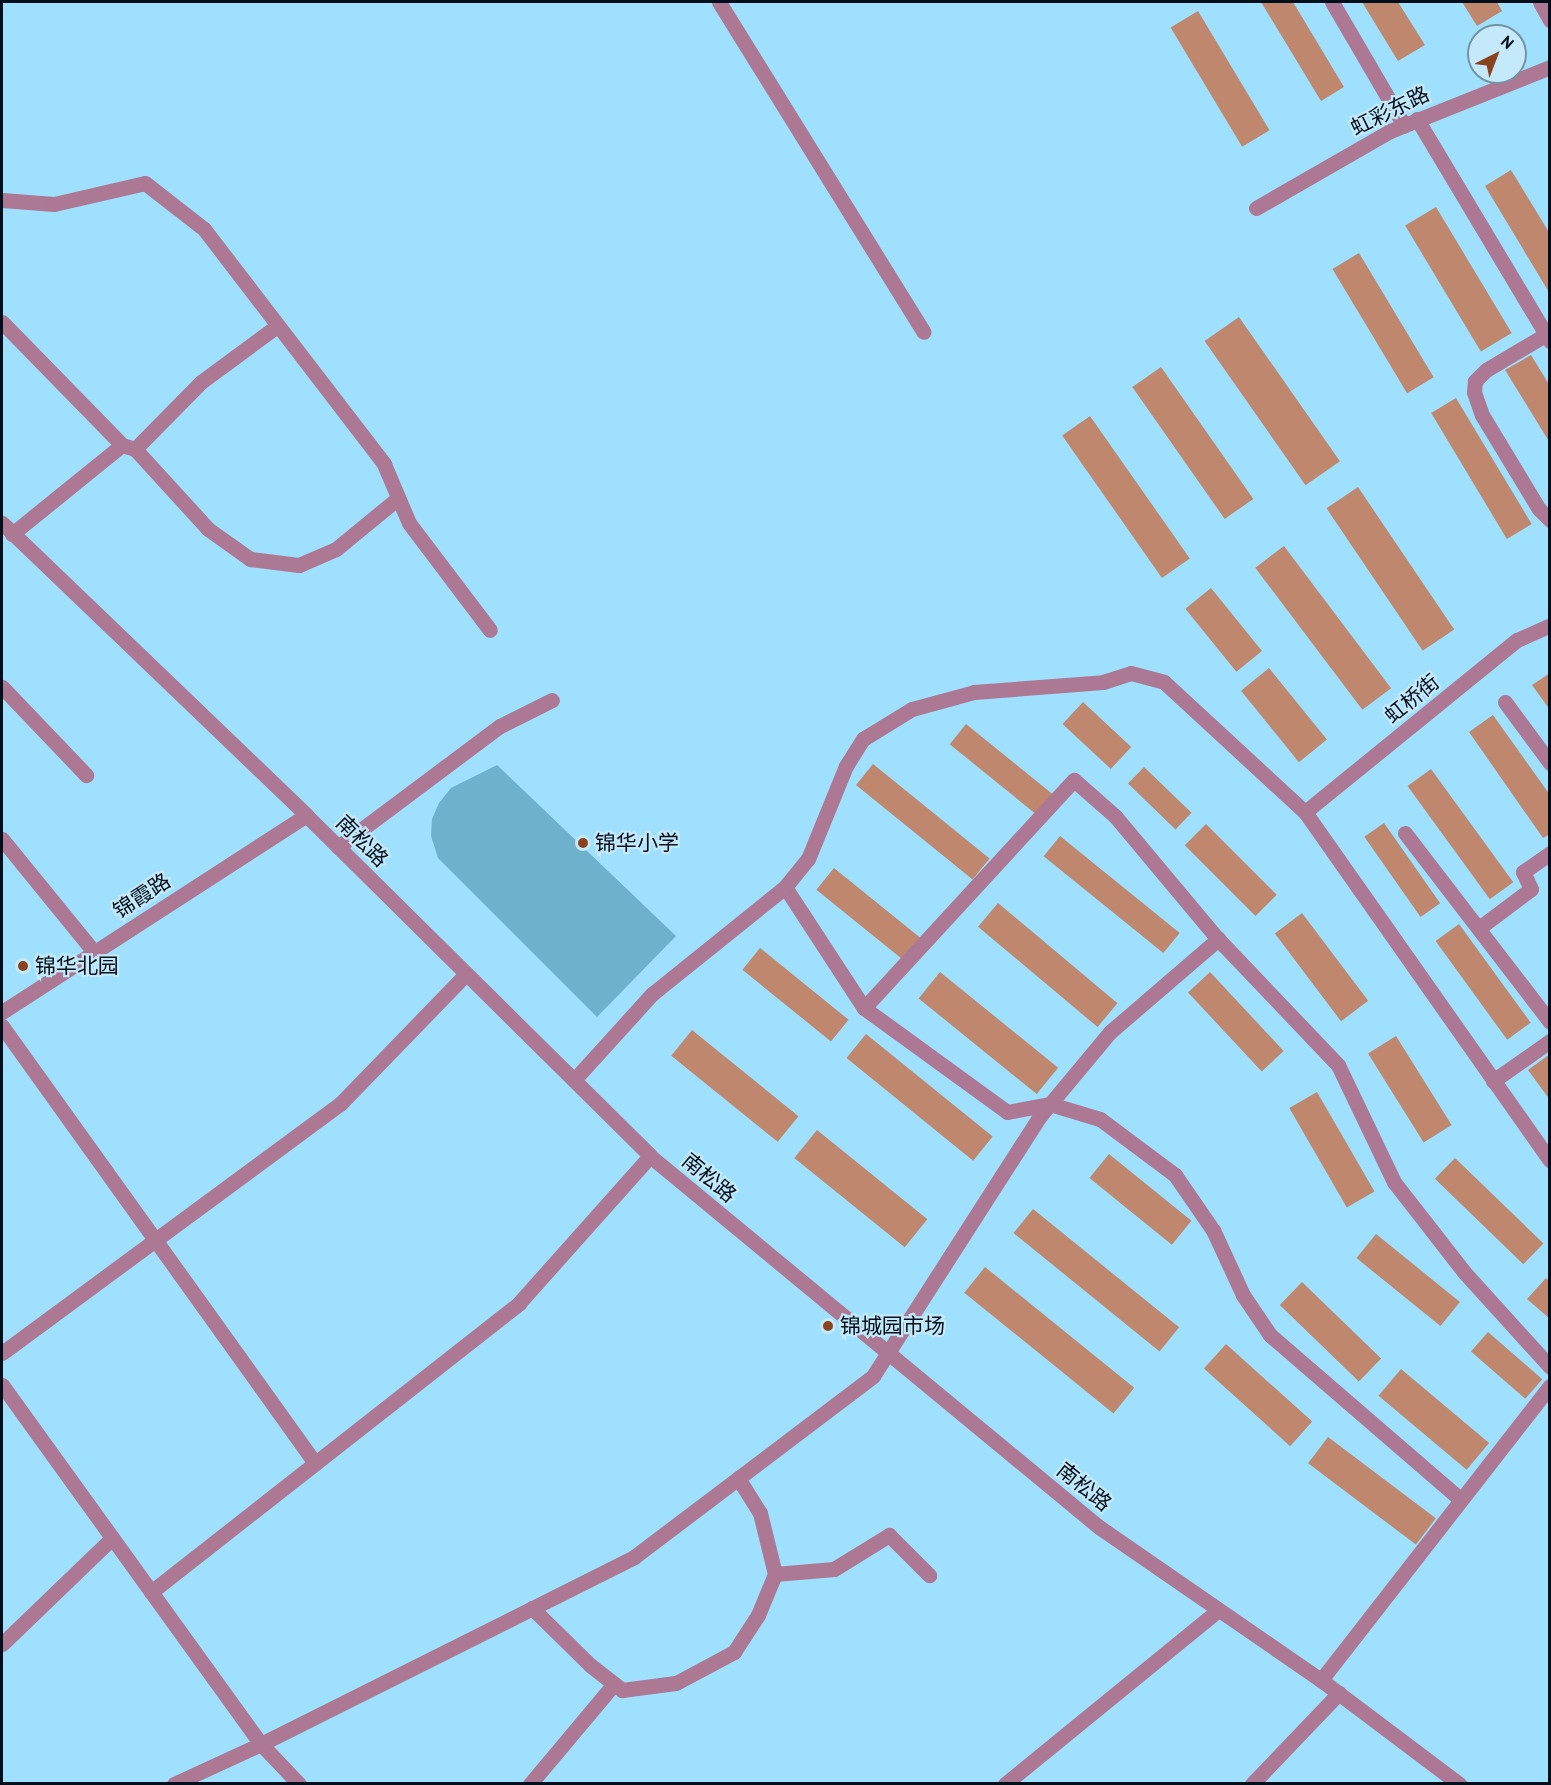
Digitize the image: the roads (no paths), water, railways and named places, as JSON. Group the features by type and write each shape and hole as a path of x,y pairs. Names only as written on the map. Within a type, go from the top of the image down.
{"street":[{"path":"719,2 924,332"},
{"path":"1332,2 1548,336 1486,370 1475,381 1474,392 1482,415 1539,510 1550,520"},
{"path":"1540,2 1550,20"},
{"name":"虹彩东路","path":"1256,208 1411,122 1550,67"},
{"path":"2,200 54,204 145,183 204,230 384,464 410,524 490,630"},
{"path":"2,322 129,447 208,529 250,559 298,565 336,549 399,498"},
{"path":"7,529 129,447 201,382 278,326"},
{"name":"南松路","path":"7,529 306,815 650,1156 1099,1527 1321,1680 1459,1784"},
{"name":"虹桥街","path":"1305,813 1517,640 1550,625"},
{"path":"574,1080 652,994 785,887 808,859 846,766 863,739 912,709 974,693 1103,682 1131,673 1164,682 1305,813 1550,1161"},
{"path":"2,687 86,775"},
{"path":"338,847 500,726 552,700"},
{"path":"1505,702 1550,763"},
{"path":"864,1008 1074,780 1115,816 1218,939 1338,1065 1394,1182 1464,1272 1550,1368"},
{"name":"锦霞路","path":"2,1012 306,815"},
{"path":"1405,833 1550,1022"},
{"path":"2,839 94,952"},
{"path":"1479,928 1531,889 1523,872 1550,853"},
{"path":"785,887 864,1008 1007,1112 1050,1104 1100,1119 1175,1175 1212,1230 1243,1295 1270,1335 1460,1499"},
{"path":"174,1784 261,1744 634,1557 873,1376 1050,1104 1110,1032 1218,939"},
{"path":"2,1353 340,1104 466,974"},
{"path":"2,1026 315,1462"},
{"path":"1493,1081 1550,1041"},
{"path":"151,1592 519,1303 650,1156"},
{"path":"2,1385 261,1744 299,1784"},
{"path":"1321,1680 1460,1499 1548,1390"},
{"path":"532,1608 622,1690 676,1683 734,1652 758,1615 775,1574 760,1513 738,1478"},
{"path":"775,1574 834,1569 889,1535 929,1575"},
{"path":"2,1644 112,1538"},
{"path":"1005,1784 1218,1610"},
{"path":"530,1784 614,1684"},
{"path":"1252,1784 1339,1693"}],"place":[{"name":"锦华小学","path":"583,843"},
{"name":"锦华北园","path":"23,966"},
{"name":"锦城园市场","path":"828,1326"}]}
